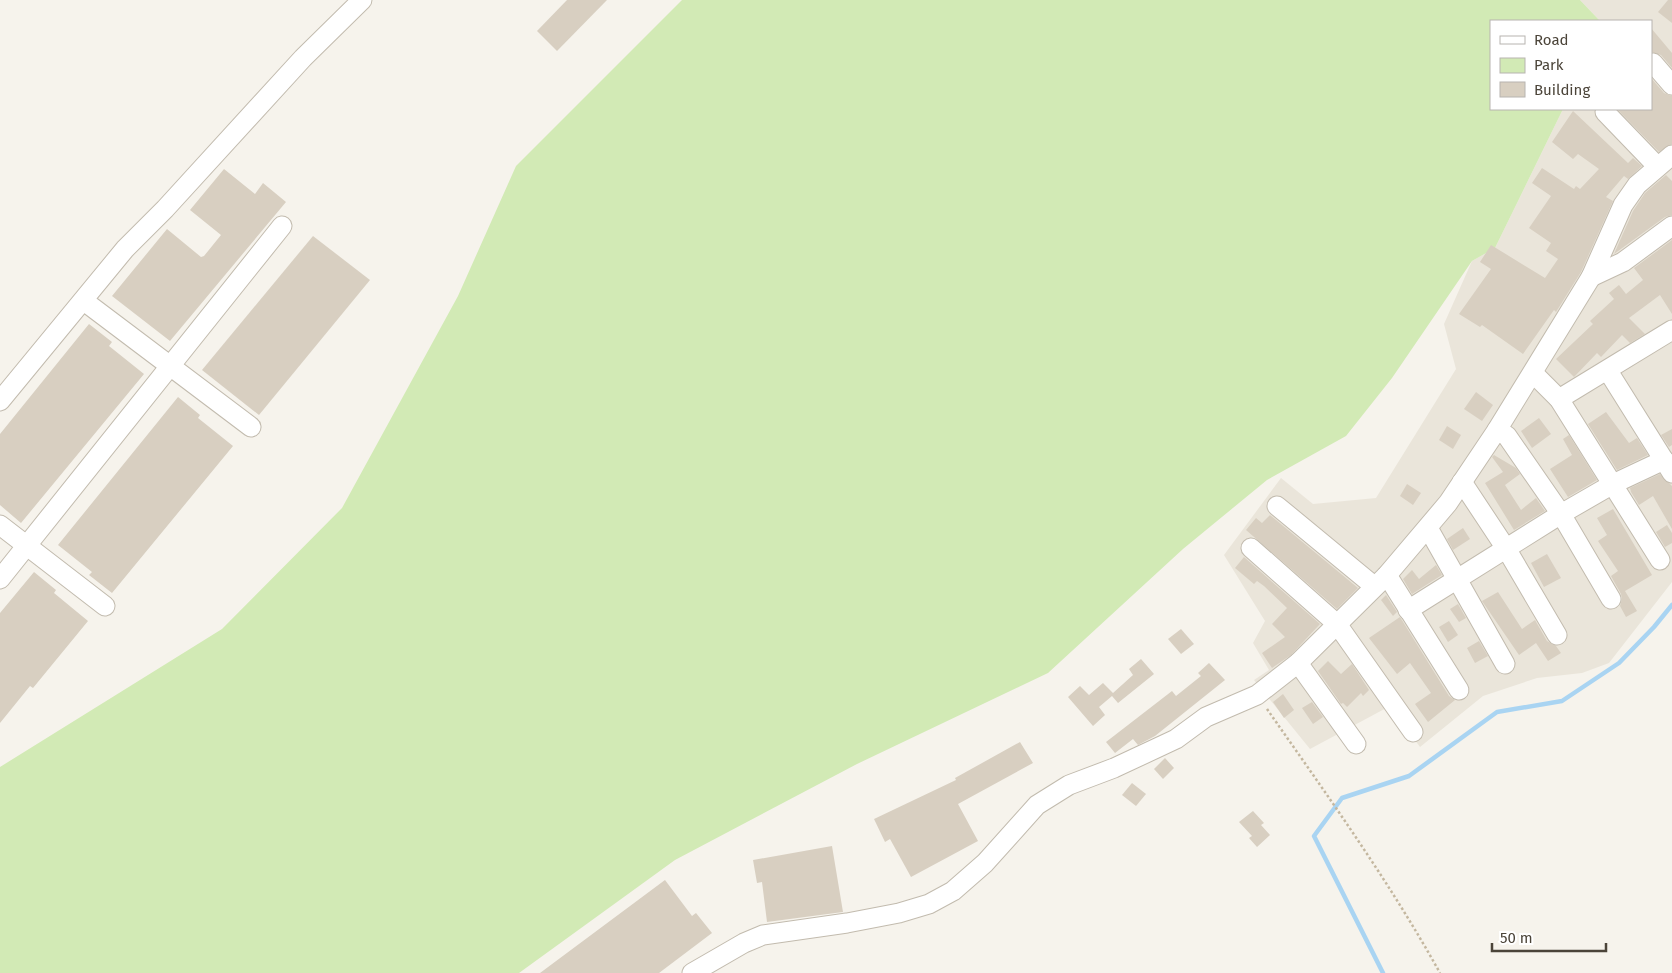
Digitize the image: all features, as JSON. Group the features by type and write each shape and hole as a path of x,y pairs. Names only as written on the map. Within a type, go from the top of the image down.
{"street":[{"path":"0,401 84,302 125,249 165,209 303,58 362,0"},
{"path":"1653,63 1672,85"},
{"path":"1605,112 1657,166"},
{"path":"692,973 744,943 763,935 847,923 929,904 953,891 985,862 1037,804 1069,785 1114,768 1176,739 1206,717 1257,695 1298,663 1381,581 1428,528 1462,482 1534,373 1591,277 1624,205 1637,184 1672,155"},
{"path":"0,579 282,226"},
{"path":"1591,277 1623,262 1672,226"},
{"path":"84,302 251,427"},
{"path":"1559,400 1672,330"},
{"path":"1408,610 1457,578 1507,550 1561,514 1613,484 1668,466 1608,371"},
{"path":"1534,373 1559,400 1660,560"},
{"path":"1497,430 1507,436 1561,514 1611,599"},
{"path":"1462,482 1507,550 1557,635"},
{"path":"1278,506 1381,581 1408,610 1459,690"},
{"path":"0,525 105,606"},
{"path":"1428,528 1505,664"},
{"path":"1251,548 1337,624 1413,732"},
{"path":"1298,663 1356,744"}],"path":[{"path":"1257,695 1330,798 1420,936 1440,973"}],"shaded area":[{"path":"1580,0 1672,0 1672,582 1609,663 1582,673 1537,678 1483,696 1420,747 1390,706 1310,749 1254,680 1269,670 1253,643 1265,621 1224,555 1281,478 1313,504 1376,498 1456,369 1444,324 1472,261 1495,248 1563,110 1652,110 1652,20 1599,20"}],"green space":[{"path":"682,0 1580,0 1599,20 1490,20 1490,110 1563,110 1495,248 1472,261 1392,378 1346,436 1267,480 1183,549 1048,673 857,764 675,860 519,973 0,973 0,767 222,629 342,508 458,296 516,166"}],"building":[{"path":"567,0 607,0 557,51 537,31"},
{"path":"1668,0 1672,0 1672,23 1658,12"},
{"path":"1652,29 1672,53 1672,68 1661,55 1652,52"},
{"path":"1652,79 1664,93 1672,96 1672,144 1659,152 1618,110 1652,110"},
{"path":"1573,111 1628,163 1633,158 1642,166 1628,179 1624,176 1606,197 1613,201 1581,272 1556,312 1554,310 1523,354 1482,325 1480,327 1459,314 1491,269 1480,262 1491,245 1545,278 1558,259 1546,251 1551,243 1529,228 1551,196 1532,183 1542,168 1574,189 1576,186 1580,189 1599,169 1578,154 1573,159 1552,142"},
{"path":"224,169 255,194 263,183 286,202 170,341 112,296 167,229 201,257 204,256 221,235 190,210"},
{"path":"1666,175 1672,181 1672,215 1665,217 1614,254 1633,211 1645,193"},
{"path":"313,236 370,280 259,415 202,370"},
{"path":"1672,240 1672,314 1660,295 1629,318 1645,334 1630,343 1622,335 1601,357 1597,353 1574,377 1556,359 1593,324 1590,321 1614,299 1609,293 1619,285 1626,294 1643,280 1634,268"},
{"path":"89,324 112,342 109,346 144,374 21,523 0,505 0,434"},
{"path":"1476,392 1493,405 1482,421 1464,409"},
{"path":"178,397 200,415 198,418 233,446 112,593 89,575 92,572 58,545"},
{"path":"1606,412 1629,443 1637,438 1648,455 1617,470 1588,424"},
{"path":"1539,418 1551,434 1532,448 1521,431"},
{"path":"1447,426 1461,435 1453,449 1439,440"},
{"path":"1672,429 1672,445 1669,447 1661,435"},
{"path":"1569,435 1597,480 1568,497 1550,469 1572,455 1563,439"},
{"path":"1494,455 1516,468 1520,474 1505,485 1521,510 1536,498 1545,511 1514,530 1485,483 1503,472 1492,457"},
{"path":"1660,474 1672,486 1672,529 1653,496 1639,505 1630,488"},
{"path":"1407,484 1421,493 1413,505 1400,496"},
{"path":"1613,509 1652,575 1625,591 1637,611 1626,617 1620,606 1621,594 1611,576 1618,571 1598,541 1607,535 1597,518"},
{"path":"1270,515 1358,588 1337,609 1246,530 1256,518 1262,523"},
{"path":"1667,525 1672,533 1672,543 1665,547 1656,532"},
{"path":"1463,528 1470,539 1453,550 1447,539"},
{"path":"1547,554 1561,578 1544,587 1531,563"},
{"path":"1244,557 1320,624 1291,655 1272,668 1262,653 1285,637 1272,624 1287,608 1264,586 1257,581 1254,584 1235,568"},
{"path":"1436,565 1442,575 1412,594 1403,579 1412,570 1419,579"},
{"path":"34,572 56,590 54,593 88,621 33,688 30,686 0,723 0,613"},
{"path":"1498,592 1522,629 1535,620 1547,641 1556,646 1561,653 1548,661 1536,643 1519,655 1482,601"},
{"path":"1386,595 1397,612 1393,616 1381,600"},
{"path":"1458,604 1466,618 1459,622 1450,609"},
{"path":"1400,617 1449,696 1455,700 1428,722 1415,704 1431,693 1410,663 1397,674 1369,638"},
{"path":"1449,621 1458,635 1448,642 1439,627"},
{"path":"1181,629 1194,644 1181,654 1168,639"},
{"path":"1479,641 1488,656 1475,663 1467,648"},
{"path":"1141,659 1154,674 1118,703 1112,696 1099,707 1105,715 1093,726 1068,697 1080,686 1089,695 1103,683 1113,693 1133,675 1129,669"},
{"path":"1328,661 1341,674 1352,664 1369,690 1363,696 1361,693 1347,707 1343,703 1341,704 1318,671"},
{"path":"1209,663 1225,680 1155,736 1138,745 1133,739 1115,753 1106,742 1172,691 1176,696 1201,676 1198,673"},
{"path":"1283,694 1294,710 1284,718 1273,702"},
{"path":"1312,702 1323,717 1313,724 1302,708"},
{"path":"1020,742 1033,763 958,804 978,841 911,877 890,839 885,842 874,819 956,780 955,778"},
{"path":"1165,758 1174,768 1163,779 1154,769"},
{"path":"1132,783 1146,794 1136,806 1122,795"},
{"path":"1253,811 1264,823 1261,825 1270,835 1257,847 1249,838 1252,836 1239,822"},
{"path":"832,846 843,912 767,922 762,882 757,883 753,860"},
{"path":"665,880 692,916 696,913 712,933 659,973 540,973"}],"waterway":[{"path":"1383,973 1314,836 1342,798 1409,776 1497,712 1562,701 1619,663 1654,627 1672,605"}]}
